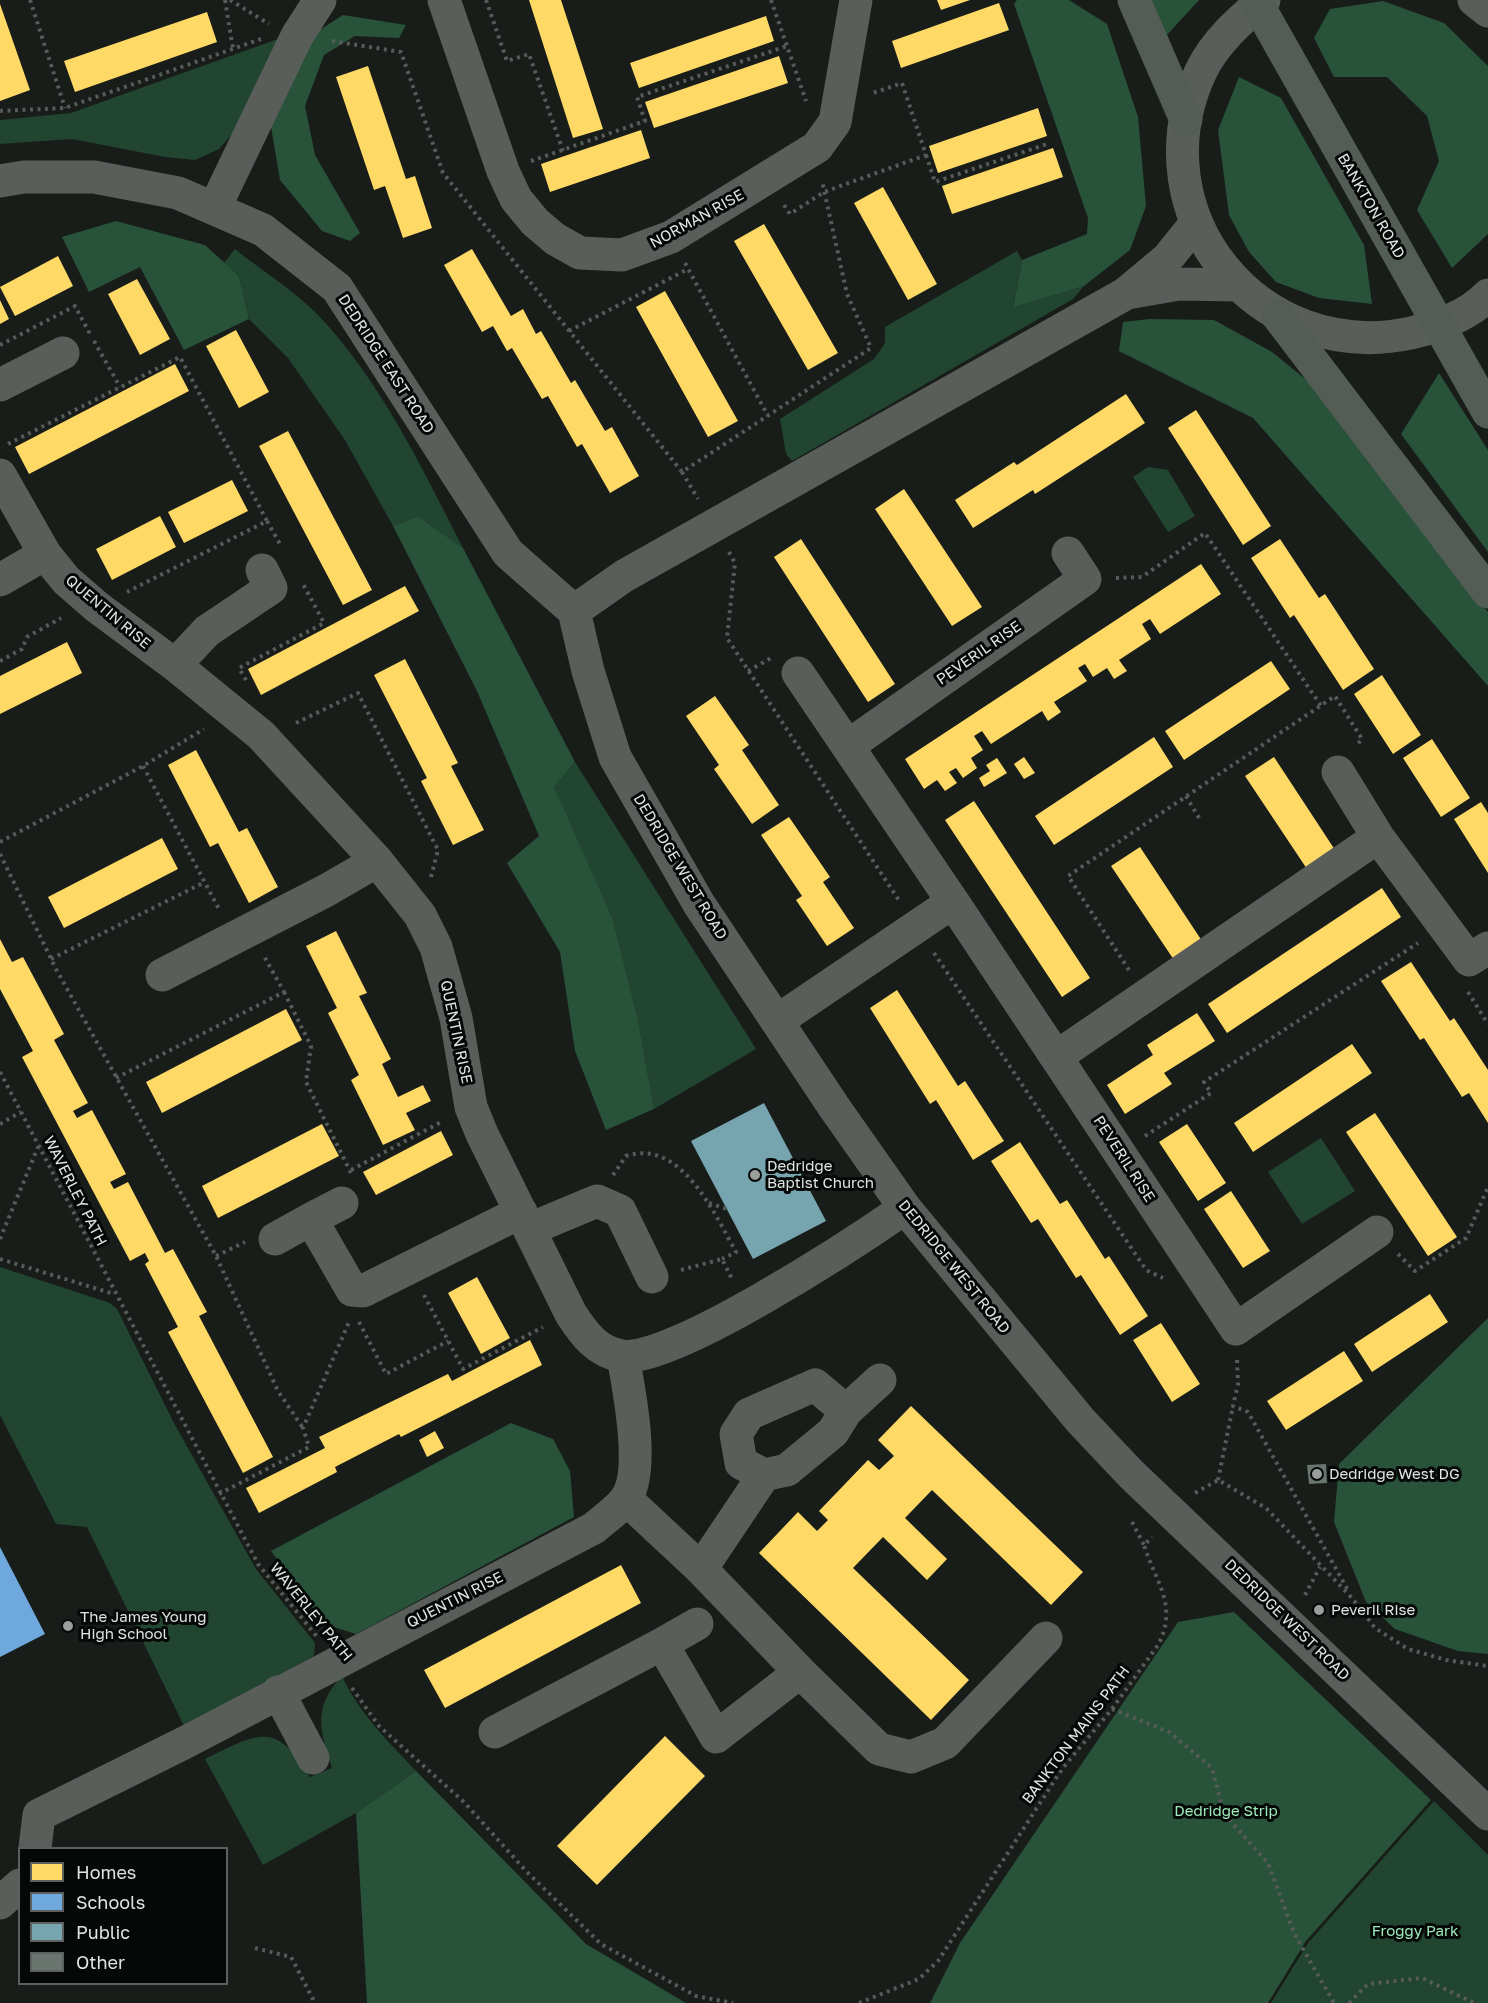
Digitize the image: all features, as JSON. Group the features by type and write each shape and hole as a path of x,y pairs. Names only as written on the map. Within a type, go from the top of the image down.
{"main road":[{"path":"1134,0 1186,120"},
{"name":"BANKTON ROAD","path":"1255,0 1488,412"},
{"path":"1278,316 1488,592"}],"street":[{"path":"214,207 290,34 320,0"},
{"name":"NORMAN RISE","path":"444,0 503,171 516,199 535,222 555,239 580,253 622,255 671,237 793,164 838,132"},
{"path":"838,132 856,0"},
{"path":"1264,0 1231,28 1202,71 1186,120 1184,166 1186,189 1196,222 1221,266 1238,285 1278,316 1328,335 1383,339 1436,327 1488,296"},
{"path":"1474,0 1488,11"},
{"name":"DEDRIDGE EAST ROAD","path":"0,181 24,177 94,177 178,193 263,230 337,288 508,553 574,611"},
{"path":"574,611 624,576 1125,294 1167,259 1196,222"},
{"path":"1125,294 1179,284 1238,285"},
{"path":"0,385 63,353"},
{"name":"QUENTIN RISE","path":"0,475 45,554 66,580 94,605 175,665 261,735 377,861 420,915 436,947 456,1018 471,1107 571,1314 586,1336 602,1350 623,1357"},
{"path":"0,580 45,554"},
{"name":"PEVERIL RISE","path":"848,746 1076,566"},
{"path":"175,665 207,631 271,589"},
{"name":"DEDRIDGE WEST ROAD","path":"574,611 588,671 615,757 699,904 905,1208 1080,1420 1131,1474 1488,1814"},
{"name":"PEVERIL RISE","path":"798,673 1236,1329"},
{"path":"1338,772 1378,837 1469,960 1488,948"},
{"path":"1056,1057 1262,914 1378,837"},
{"path":"162,975 377,861"},
{"path":"777,1021 953,902"},
{"path":"311,1219 352,1290 363,1291 410,1267 526,1220 597,1201 620,1211 652,1277"},
{"path":"275,1239 342,1203"},
{"path":"905,1208 848,1248 747,1306 667,1346 644,1355 623,1357 634,1423 634,1480 626,1499 701,1569 800,1672 879,1749 911,1757 945,1743 1046,1638"},
{"path":"1236,1329 1377,1232"},
{"path":"846,1411 815,1384 749,1414 736,1434 741,1463 764,1475 787,1470 832,1432 846,1411 880,1380"},
{"path":"701,1569 764,1475"},
{"name":"QUENTIN RISE","path":"35,1847 39,1815 186,1742 594,1528 626,1499"},
{"path":"495,1732 697,1624"},
{"path":"662,1644 716,1737 800,1672"},
{"path":"278,1692 313,1758"},
{"path":"0,1903 18,1887"}],"path":[{"path":"30,0 65,108"},
{"path":"225,0 232,49"},
{"path":"230,0 290,34"},
{"path":"486,0 507,61 530,54 563,151"},
{"path":"771,0 787,46 838,132"},
{"path":"0,111 65,108 232,49 290,34"},
{"path":"503,171 645,121 637,97 787,46"},
{"path":"926,155 935,182 1050,142"},
{"path":"671,237 768,416"},
{"path":"569,331 688,269"},
{"path":"0,448 180,357 267,521 27,637 22,649 0,661"},
{"path":"682,472 699,501"},
{"path":"1076,566 1142,577 1205,533 1321,706"},
{"path":"290,720 298,725 358,693 438,850 420,915"},
{"path":"1145,996 1068,876 1335,696 1362,739 1338,772"},
{"path":"0,842 143,766 184,741"},
{"path":"143,766 205,882 284,992 310,1046 306,1082 351,1170 354,1184 342,1203"},
{"path":"1186,796 1199,818"},
{"path":"0,854 51,959 216,1256 278,1391 303,1428 309,1447 219,1494"},
{"path":"51,959 205,882"},
{"path":"1119,1153 1211,1093 1204,1082 1444,926"},
{"path":"116,1078 284,992"},
{"name":"WAVERLEY PATH","path":"0,1072 219,1494 258,1564 292,1608 339,1661 357,1698 379,1726 464,1802 527,1872 601,1944 696,1996 733,2003"},
{"path":"351,1170 471,1107"},
{"path":"0,1124 21,1112"},
{"path":"0,1236 38,1147"},
{"path":"597,1201 626,1156 640,1151 672,1163 701,1189 736,1252 722,1259 652,1277"},
{"path":"1377,1232 1414,1271 1466,1239 1488,1187"},
{"path":"708,1203 727,1209"},
{"path":"0,1259 115,1295"},
{"path":"722,1259 747,1306"},
{"path":"410,1267 463,1369 540,1329"},
{"path":"303,1428 354,1312 386,1374 448,1341"},
{"path":"1218,1480 1238,1384 1236,1329"},
{"path":"1233,1406 1248,1413 1352,1598"},
{"path":"1194,1494 1203,1486 1218,1480"},
{"path":"1218,1480 1266,1508 1352,1598 1375,1628 1408,1649 1446,1660 1488,1666"},
{"name":"BANKTON MAINS PATH","path":"859,2003 919,1979 938,1961 1062,1769 1112,1709 1164,1634 1167,1616 1165,1591 1151,1569 1144,1545 1157,1531"},
{"path":"1112,1709 1169,1732 1212,1768 1224,1814 1268,1863 1294,1933 1334,2003"},
{"path":"255,1948 291,1957 315,2003"},
{"path":"1349,2003 1368,1984 1422,1978 1474,2003"}],"green space":[{"path":"1017,0 1069,0 1107,24 1138,117 1146,206 1130,250 1084,286 1013,307 1022,260 1087,234 1088,218 1014,4"},
{"path":"1150,0 1199,0 1166,36"},
{"path":"1383,1 1444,23 1488,66 1488,234 1452,268 1417,210 1439,161 1427,116 1387,77 1334,77 1314,38 1330,9"},
{"path":"343,15 406,25 399,38 355,36 324,55 305,106 315,155 360,233 350,241 322,231 280,180 269,115 307,38"},
{"path":"278,39 238,127 219,149 195,160 165,157 72,139 0,144 0,120 71,113"},
{"path":"1239,77 1281,98 1364,245 1372,304 1319,298 1276,282 1249,252 1229,215 1218,130"},
{"path":"116,221 205,245 239,276 249,319 184,350 140,267 89,292 62,237"},
{"path":"235,249 299,297 341,341 399,426 463,548 418,516 393,526 345,440 288,358 249,319 239,276 224,263"},
{"path":"1017,251 1022,260 1013,306 1084,286 1073,299 792,461 786,454 780,419 874,359 885,343 885,327"},
{"path":"1149,319 1214,320 1272,352 1325,395 1488,612 1488,686 1253,418 1119,351 1123,322"},
{"path":"1439,373 1488,450 1488,552 1401,434"},
{"path":"1148,467 1168,470 1195,516 1168,532 1133,477"},
{"path":"418,516 463,548 575,762 554,787 612,918 639,1025 654,1109 606,1130 575,1051 560,952 507,863 539,836 477,691 393,526"},
{"path":"575,762 756,1049 654,1109 639,1025 554,787"},
{"path":"1321,1138 1355,1191 1302,1224 1268,1172"},
{"path":"0,1267 110,1303 117,1309 175,1425 256,1569 315,1643 314,1656 184,1726 87,1527 56,1524 0,1415"},
{"path":"1488,1318 1488,1654 1458,1651 1395,1629 1366,1602 1334,1522 1339,1464"},
{"path":"511,1423 553,1439 570,1471 574,1517 356,1634 324,1624 271,1551"},
{"name":"Dedridge Strip","path":"1234,1612 1431,1800 1306,1941 1268,2003 930,2003 960,1943 1178,1622"},
{"path":"342,1676 366,1714 416,1771 356,1813 263,1865 205,1759 252,1738 264,1737 276,1739 287,1746 310,1777 332,1768 324,1743 322,1709 332,1687"},
{"path":"416,1771 586,1944 686,2003 367,2003 356,1813"},
{"name":"Froggy Park","path":"1434,1801 1488,1855 1488,2003 1271,2003 1308,1943"}],"building: Homes":[{"path":"529,0 561,0 603,129 573,138"},
{"path":"937,0 970,0 941,10"},
{"path":"999,3 1009,30 901,68 892,41"},
{"path":"0,4 30,90 0,101"},
{"path":"207,12 217,42 75,92 64,61"},
{"path":"766,16 774,41 639,88 630,63"},
{"path":"779,56 788,83 654,128 645,102"},
{"path":"368,66 406,179 415,176 432,228 403,238 385,186 374,190 336,77"},
{"path":"1038,108 1047,136 938,173 929,146"},
{"path":"641,130 650,158 550,192 541,164"},
{"path":"1053,148 1063,177 952,214 942,186"},
{"path":"883,187 937,284 908,300 854,203"},
{"path":"764,224 838,353 808,370 734,241"},
{"path":"472,249 511,316 523,309 536,334 541,331 571,383 575,380 605,431 612,427 639,476 610,493 582,444 577,447 548,396 542,399 512,348 507,351 493,326 482,332 444,265"},
{"path":"58,256 73,286 15,316 0,287"},
{"path":"137,279 170,339 140,355 108,294"},
{"path":"665,291 738,421 708,437 636,307"},
{"path":"0,300 9,319 0,324"},
{"path":"236,330 269,392 239,408 206,346"},
{"path":"175,364 189,391 29,474 15,447"},
{"path":"1126,394 1145,423 1035,494 1033,490 973,528 955,500 1014,462 1017,465"},
{"path":"1196,410 1271,526 1243,545 1168,428"},
{"path":"288,431 372,590 343,605 259,446"},
{"path":"232,480 248,511 184,543 168,512"},
{"path":"904,489 982,607 952,626 875,509"},
{"path":"160,516 176,547 112,580 96,549"},
{"path":"801,539 895,684 868,702 774,557"},
{"path":"1280,539 1319,598 1325,594 1374,669 1343,690 1294,615 1290,618 1251,558"},
{"path":"1201,564 1221,594 1160,634 1150,619 1142,624 1151,639 1119,660 1127,671 1114,679 1107,668 1093,677 1085,664 1078,668 1087,681 1054,702 1061,712 1048,721 1042,711 991,744 982,731 974,736 983,750 971,758 977,768 963,778 956,768 949,772 957,783 945,791 937,780 924,789 905,759"},
{"path":"405,586 419,611 261,695 248,669"},
{"path":"67,642 82,673 0,714 0,676"},
{"path":"405,659 458,763 451,766 484,830 453,845 421,781 427,778 374,675"},
{"path":"1271,661 1290,689 1184,760 1165,731"},
{"path":"1382,675 1421,735 1393,754 1354,694"},
{"path":"715,696 749,745 742,750 779,805 752,824 714,769 719,765 686,716"},
{"path":"1154,737 1173,767 1054,845 1035,816"},
{"path":"1432,739 1470,798 1441,817 1403,758"},
{"path":"196,750 239,832 247,828 278,887 249,903 218,843 210,847 168,765"},
{"path":"1024,757 1035,773 1024,779 1014,764"},
{"path":"1274,757 1337,853 1309,872 1245,776"},
{"path":"997,758 1007,773 984,787 979,778 990,771 986,765"},
{"path":"974,801 1090,978 1062,997 945,820"},
{"path":"1481,802 1488,813 1488,873 1454,819"},
{"path":"789,817 830,877 823,882 854,928 827,946 796,900 802,896 761,835"},
{"path":"162,838 178,869 64,928 48,897"},
{"path":"1140,847 1202,941 1174,960 1111,866"},
{"path":"1382,888 1401,917 1227,1033 1208,1004"},
{"path":"336,931 367,993 359,996 391,1059 382,1064 398,1097 423,1085 431,1101 406,1113 415,1130 383,1145 351,1080 359,1075 328,1013 337,1008 306,946"},
{"path":"0,939 12,962 23,957 64,1034 54,1040 88,1103 73,1111 77,1118 92,1110 126,1174 110,1182 114,1189 128,1182 165,1253 173,1249 207,1312 199,1316 273,1457 243,1473 168,1332 178,1327 145,1264 149,1261 145,1253 130,1261 22,1057 33,1051 0,989"},
{"path":"1411,962 1450,1021 1454,1018 1488,1070 1488,1123 1469,1093 1462,1097 1424,1038 1420,1040 1381,981"},
{"path":"897,990 958,1086 965,1081 1004,1141 973,1160 936,1100 930,1104 870,1008"},
{"path":"286,1009 302,1040 162,1113 146,1082"},
{"path":"1197,1013 1215,1041 1164,1073 1172,1084 1125,1114 1107,1085 1153,1055 1147,1045"},
{"path":"1352,1044 1372,1073 1253,1152 1234,1123"},
{"path":"1375,1113 1457,1237 1428,1256 1346,1132"},
{"path":"322,1124 339,1156 218,1218 202,1186"},
{"path":"1187,1124 1226,1183 1198,1201 1159,1142"},
{"path":"441,1131 453,1155 376,1195 363,1172"},
{"path":"1020,1142 1060,1204 1067,1200 1105,1259 1109,1256 1148,1316 1120,1335 1081,1275 1076,1278 1038,1219 1031,1223 991,1161"},
{"path":"1231,1191 1270,1251 1243,1268 1204,1209"},
{"path":"477,1277 510,1338 481,1354 448,1293"},
{"path":"1430,1294 1448,1322 1372,1372 1354,1344"},
{"path":"1161,1323 1200,1384 1172,1402 1133,1340"},
{"path":"530,1340 542,1365 401,1437 399,1434 335,1467 337,1472 259,1513 246,1488 325,1448 319,1437 448,1374 452,1381"},
{"path":"1344,1351 1363,1381 1286,1430 1267,1401"},
{"path":"911,1406 1083,1572 1051,1605 932,1490 905,1518 947,1559 927,1580 883,1537 853,1568 969,1680 931,1720 759,1553 798,1512 817,1531 828,1520 819,1511 868,1460 879,1470 894,1456 878,1440"},
{"path":"435,1431 444,1448 427,1457 419,1440"},
{"path":"621,1565 641,1603 445,1708 424,1670"},
{"path":"665,1736 705,1776 597,1885 557,1846"}],"building: Schools":[{"path":"0,1547 45,1634 0,1657"}],"building: Public":[{"name":"Dedridge Baptist Church","path":"764,1103 826,1221 753,1259 691,1141"}],"building: Other":[{"name":"Dedridge West DG","path":"1326,1464 1327,1483 1309,1484 1307,1465"}],"place":[{"name":"Dedridge Baptist Church","path":"755,1175"},
{"name":"Dedridge West DG","path":"1317,1474"},
{"name":"Peveril Rise","path":"1319,1610"},
{"name":"The James Young High School","path":"68,1626"}]}
